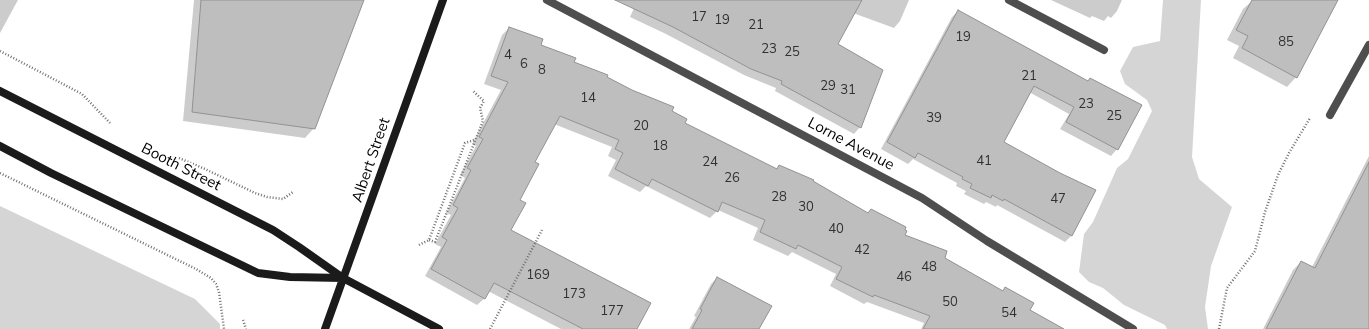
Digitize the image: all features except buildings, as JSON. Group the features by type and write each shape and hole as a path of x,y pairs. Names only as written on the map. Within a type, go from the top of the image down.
{"main road":[{"name":"Albert Street","path":"325,329 443,0"},
{"name":"Booth Street","path":"0,91 273,230 299,246 344,278 439,329"},
{"name":"Booth Street","path":"0,146 51,173 258,273 290,277 344,278"}],"street":[{"name":"Lorne Avenue","path":"547,0 922,198 988,241 1133,329"},
{"path":"1009,0 1104,50"},
{"path":"1330,115 1369,45"}],"path":[{"path":"0,51 82,94 113,125"},
{"path":"429,240 435,242 474,140 483,121 480,108 484,101 473,91"},
{"path":"1219,329 1227,288 1255,251 1271,193 1289,153 1310,118 1330,115"},
{"path":"419,245 429,240 465,143 474,140"},
{"path":"176,157 255,193 268,197 283,199 294,192"},
{"path":"0,173 196,269 211,278 216,284 224,329"},
{"path":"490,329 542,230"},
{"path":"243,320 246,329"}],"shaded area":[{"path":"1163,0 1201,0 1192,157 1199,179 1232,207 1211,266 1205,307 1208,329 1167,329 1165,325 1124,305 1103,288 1089,282 1079,272 1084,234 1093,222 1117,168 1128,159 1152,111 1147,100 1125,84 1120,71 1133,47 1160,41"},
{"path":"0,206 195,299 220,324 220,329 0,329"}]}
